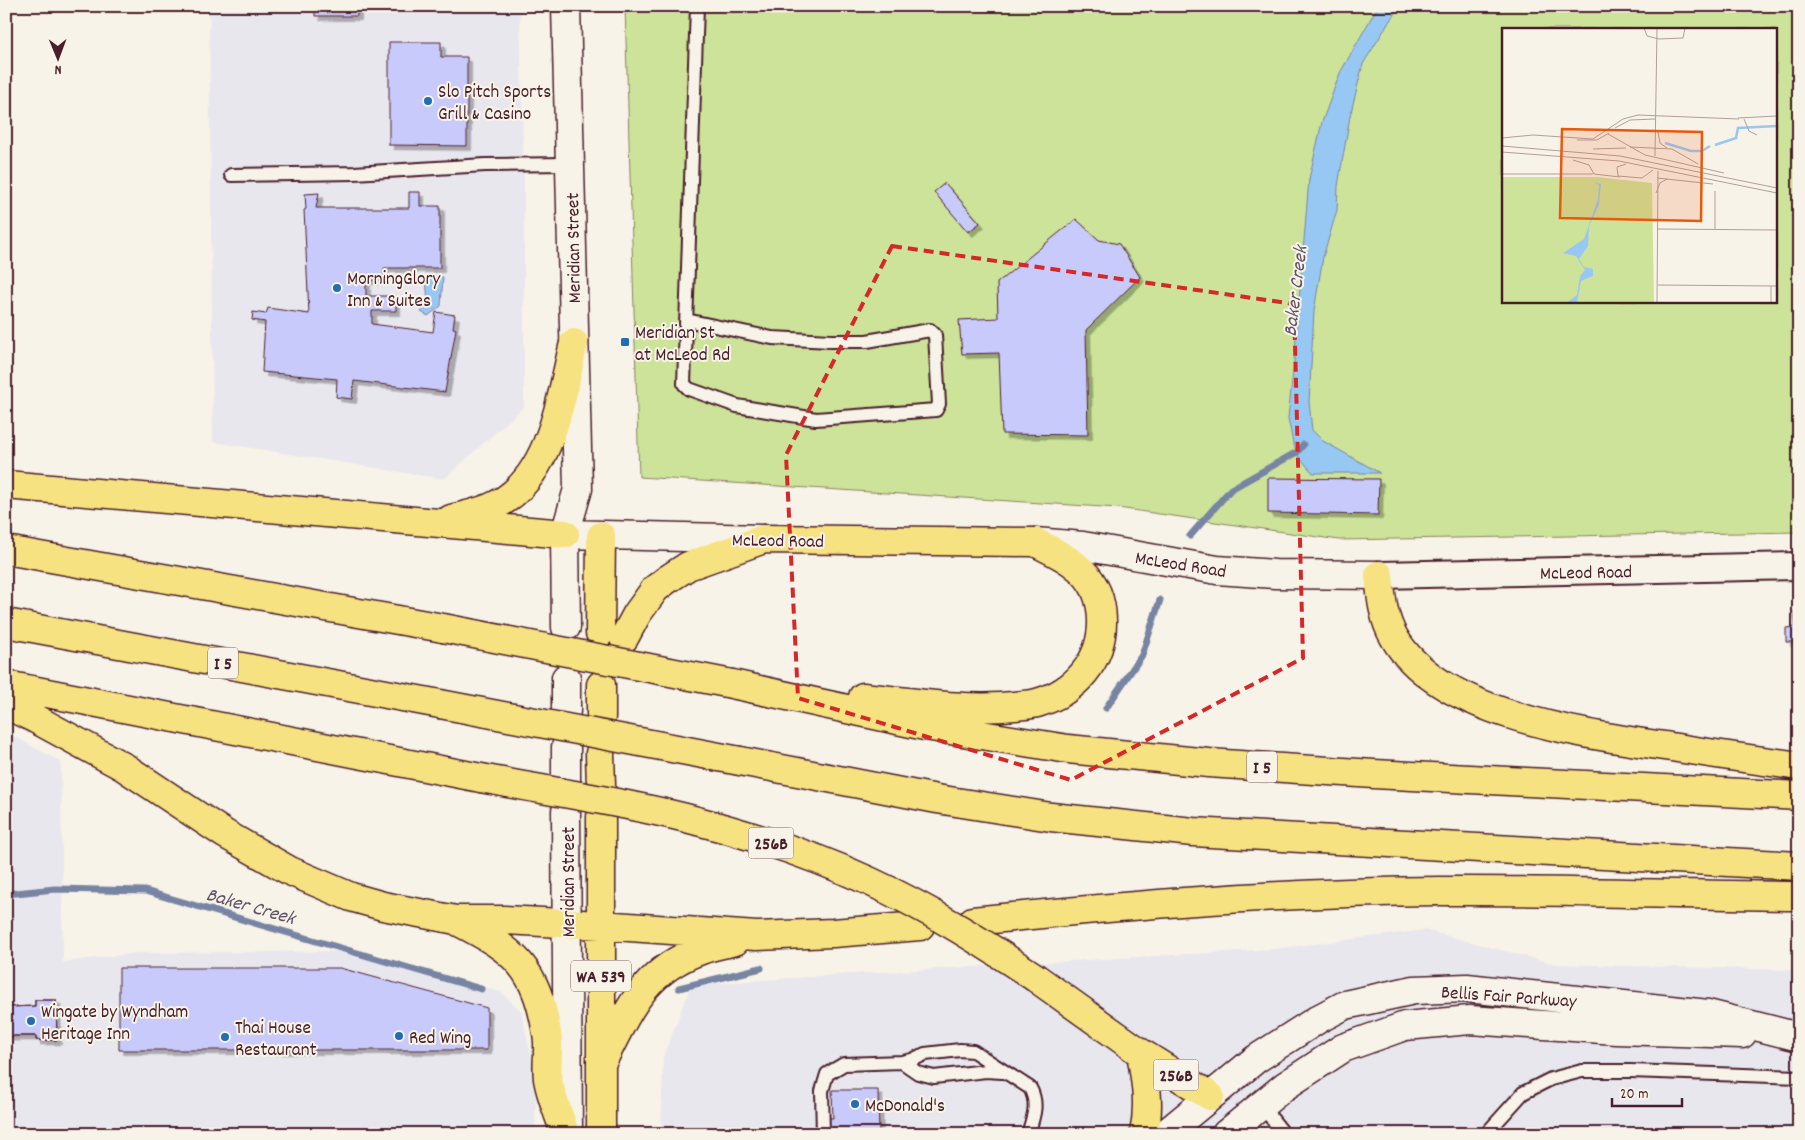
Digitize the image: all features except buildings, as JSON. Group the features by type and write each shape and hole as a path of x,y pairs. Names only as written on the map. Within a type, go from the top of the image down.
{"highway":[{"path":"432,524 499,504 514,493 528,477 541,458 551,434 574,343"},
{"path":"6,485 432,524 565,534"},
{"name":"Meridian Street","path":"601,536 612,636 637,614 656,589 688,566 764,539"},
{"name":"McLeod Road","path":"764,539 1035,542"},
{"path":"732,684 996,708 1036,704 1060,695 1076,683 1089,668 1102,630 1102,609 1094,587 1084,572 1070,560 1035,542"},
{"name":"I 5","path":"6,550 443,628 732,684 926,726 1068,749 1209,763 1365,774 1799,796"},
{"path":"1379,575 1382,604 1390,631 1408,657 1427,673 1453,690 1485,706 1565,730 1625,741 1799,766"},
{"name":"I 5","path":"6,623 946,801 1051,817 1194,832 1799,866"},
{"name":"256B","path":"6,685 684,818 797,852 870,881 986,944 1141,1053 1210,1096"},
{"path":"601,717 605,686"},
{"path":"6,705 67,735 124,767 224,834 290,871 320,885 367,902 408,912 456,920 567,923 756,936 833,933 920,926"},
{"path":"600,753 600,786"},
{"name":"Meridian Street","path":"600,1134 601,818"},
{"path":"973,921 1077,911 1365,893 1442,891 1799,896"},
{"path":"456,920 504,947 521,964 536,986 547,1034 548,1079 567,1134"},
{"path":"600,1065 632,1003 646,986 663,971 682,958 701,950 756,936"},
{"path":"1141,1053 1147,1086 1148,1108 1144,1134"}],"main road":[{"name":"Meridian Street","path":"566,6 578,489 565,534 566,626"},
{"name":"Meridian Street","path":"578,489 601,536"},
{"name":"McLeod Road","path":"565,534 764,539"},
{"name":"McLeod Road","path":"1035,542 1083,546 1217,570 1274,574 1379,575"},
{"path":"566,678 566,710"},
{"path":"566,747 566,780"},
{"name":"Meridian Street","path":"566,811 567,1134"},
{"name":"Bellis Fair Parkway","path":"1165,1134 1210,1096 1256,1059 1320,1018 1345,1005 1414,990 1468,988 1708,1014 1799,1037 1616,1030 1470,1020 1405,1026 1343,1048 1285,1086 1234,1131 1210,1096"},
{"path":"1238,1074 1262,1105"}],"street":[{"name":"McLeod Road","path":"1379,575 1799,566"}],"lane":[{"path":"686,320 772,338 831,341 867,341 930,330 935,335 938,404 936,410 816,419 737,406 689,389 684,384 686,320 697,6"},
{"path":"231,175 354,173 485,165 570,164"},
{"path":"823,1134 822,1091 827,1074 844,1064 902,1062 925,1054 960,1050 973,1051 1030,1088 1035,1097 1035,1109 1028,1134"},
{"path":"902,1062 918,1073 934,1076 986,1070 1004,1072"},
{"path":"1486,1134 1523,1093 1551,1079 1582,1071 1799,1077"},
{"path":"1262,1105 1284,1134"}],"highlighted area":[{"path":"892,246 1294,304 1303,658 1071,780 798,698 786,455"}],"shaded area":[{"path":"209,6 520,6 524,180 524,407 444,479 213,442"},
{"path":"6,732 61,762 63,962 136,953 356,951 501,992 521,1011 536,1077 535,1134 6,1134"},
{"path":"1425,930 1555,964 1799,970 1799,1134 661,1134 663,1057 691,985 1274,949"}],"green space":[{"path":"625,6 1799,6 1799,532 1339,540 1118,508 639,477"}],"water":[{"path":"1378,6 1399,6 1363,64 1350,116 1338,186 1337,210 1323,257 1314,311 1309,402 1312,430 1323,441 1380,473 1313,473 1299,457 1293,443 1288,418 1309,179 1322,122 1340,73"},
{"path":"443,277 441,306 428,316 421,312 428,304 426,278"}],"waterway":[{"name":"Baker Creek","path":"1190,536 1231,489 1297,452 1303,445"},
{"name":"Baker Creek","path":"1106,708 1142,655 1160,600"},
{"name":"Baker Creek","path":"6,894 55,889 145,891 481,989"},
{"name":"Baker Creek","path":"679,988 761,968"}],"place":[{"name":"Slo Pitch Sports Grill & Casino","path":"428,101"},
{"name":"MorningGlory Inn & Suites","path":"337,288"},
{"name":"Meridian St at McLeod Rd","path":"625,342"},
{"name":"Wingate by Wyndham Heritage Inn","path":"31,1021"},
{"name":"Red Wing","path":"399,1036"},
{"name":"Thai House Restaurant","path":"225,1037"},
{"name":"McDonald's","path":"855,1104"}]}
